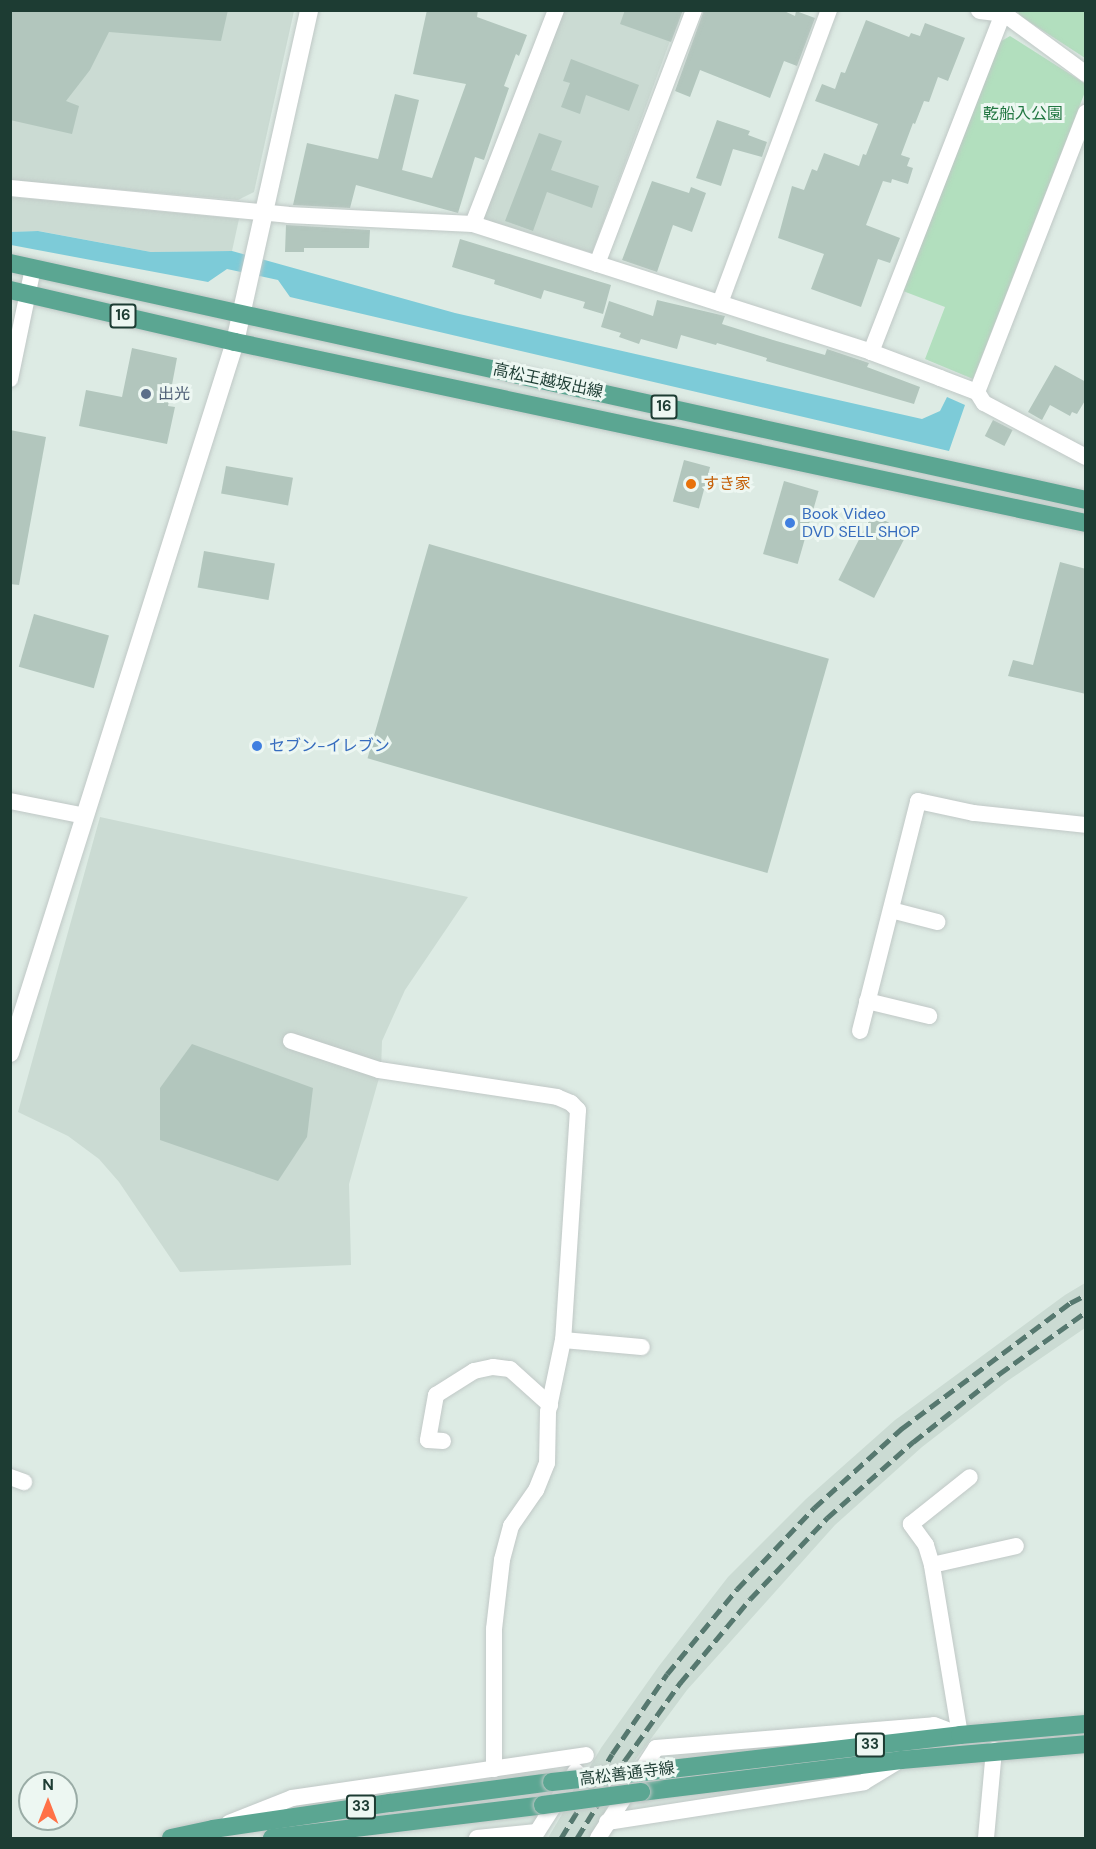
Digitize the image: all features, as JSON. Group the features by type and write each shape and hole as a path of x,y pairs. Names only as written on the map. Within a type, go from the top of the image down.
{"main road":[{"name":"高松王越坂出線","path":"10,263 1086,500"},
{"name":"高松王越坂出線","path":"19,292 235,342 1086,522"},
{"name":"高松善通寺線","path":"171,1839 213,1829 552,1782 960,1735 1086,1724"},
{"name":"高松善通寺線","path":"272,1839 901,1760 994,1750 1086,1744"}],"street":[{"path":"10,1053 235,342 252,275 309,10"},
{"path":"473,225 556,10"},
{"path":"597,264 694,10"},
{"path":"720,303 829,10"},
{"path":"980,10 1003,12 1086,74"},
{"path":"871,352 1003,12"},
{"path":"977,392 1086,114"},
{"path":"10,188 266,212 473,225 871,352 977,392 984,403 1086,457"},
{"path":"10,379 19,292 33,268"},
{"path":"10,801 85,816"},
{"path":"860,1030 918,801 974,813 1086,825"},
{"path":"891,910 937,922"},
{"path":"867,1001 929,1016"},
{"path":"291,1041 379,1070 557,1097 571,1103 578,1110 563,1340 550,1405 547,1463 536,1491 511,1526 502,1560 494,1629 494,1769"},
{"path":"563,1340 642,1347"},
{"path":"443,1441 428,1440 436,1395 474,1371 494,1368 510,1369 550,1405"},
{"path":"960,1735 932,1564 926,1545 911,1524 970,1477"},
{"path":"932,1564 1016,1546"},
{"path":"598,1839 656,1748 934,1725 960,1735"},
{"path":"986,1839 994,1750"},
{"path":"213,1829 292,1798 586,1755 537,1832 477,1839"},
{"path":"607,1822 864,1782 901,1760"}],"shaded area":[{"path":"10,11 294,11 254,192 238,200 11,180"},
{"path":"563,11 681,11 592,253 483,219"},
{"path":"10,197 239,219 232,251 151,252 39,231 11,232"},
{"path":"100,817 468,897 405,990 382,1041 381,1071 349,1184 351,1265 180,1272 119,1182 99,1159 68,1136 18,1112"},
{"path":"1085,1283 1085,1328 1006,1382 922,1447 835,1525 687,1690 633,1763 590,1838 548,1838 601,1748 659,1666 728,1577 806,1499 895,1420 1065,1295"}],"green space":[{"path":"1018,11 1085,11 1085,58 1019,15"},
{"name":"乾船入公園","path":"1010,36 1084,83 1085,92 973,379 925,359 945,307 903,291 998,43"}],"water":[{"path":"38,231 151,252 232,251 455,313 922,419 940,411 947,397 965,405 949,451 290,297 278,280 227,269 208,282 11,245 10,232"}],"building":[{"path":"10,10 228,10 221,41 109,32 90,70 66,101 79,106 72,134 10,120"},
{"path":"427,10 478,10 477,17 527,35 519,56 516,54 504,86 509,88 484,160 475,157 458,213 356,185 350,208 293,205 307,143 378,159 395,94 419,100 402,170 432,178 466,84 413,74"},
{"path":"625,10 683,10 671,42 620,24"},
{"path":"704,10 782,10 795,16 796,11 815,18 797,66 784,61 770,98 700,70 690,97 675,91"},
{"path":"866,20 909,37 911,33 920,36 925,23 965,38 948,81 938,77 929,102 924,101 915,124 913,123 901,155 910,158 907,166 913,168 908,184 892,179 891,183 883,181 866,225 900,238 890,263 878,259 861,307 811,289 824,254 778,238 792,186 804,190 812,169 817,171 824,153 859,166 863,154 866,155 878,124 815,101 822,84 835,89 841,72 845,73"},
{"path":"571,59 639,85 629,111 586,95 580,114 561,107 570,83 563,81"},
{"path":"717,120 750,131 748,135 767,142 762,157 733,149 721,186 696,178"},
{"path":"539,133 562,141 551,170 599,186 592,208 547,192 533,231 505,221"},
{"path":"652,181 689,193 691,187 706,193 692,232 673,225 657,272 622,260"},
{"path":"286,225 370,230 369,248 304,248 304,252 285,252"},
{"path":"460,239 611,285 603,314 583,308 585,302 544,290 541,299 494,284 495,280 452,267"},
{"path":"657,300 725,316 722,324 773,340 825,355 827,349 869,363 867,367 920,387 914,404 766,361 767,358 717,343 716,345 681,335 677,349 641,339 639,344 619,337 621,333 601,327 609,301 653,316"},
{"name":"出光","path":"132,348 177,358 168,406 175,407 167,444 79,426 86,390 122,397"},
{"path":"1055,365 1086,382 1086,399 1077,414 1072,412 1070,416 1050,405 1042,420 1028,412"},
{"path":"993,420 1013,430 1004,446 985,436"},
{"path":"10,430 46,437 19,585 10,584"},
{"name":"すき家","path":"684,460 710,467 699,509 673,502"},
{"path":"226,466 293,478 288,505 221,494"},
{"name":"Book Video DVD SELL SHOP","path":"784,481 819,491 798,564 763,554"},
{"path":"872,514 908,532 874,598 838,580"},
{"path":"429,544 829,659 767,873 368,758"},
{"path":"204,551 275,564 268,600 198,587"},
{"path":"1060,562 1086,569 1086,694 1008,676 1013,660 1033,665"},
{"path":"34,614 109,635 94,688 19,667"},
{"path":"192,1044 313,1088 307,1137 278,1181 160,1140 160,1088"}],"railway":[{"path":"561,1838 612,1754 667,1674 737,1589 814,1508 901,1429 1070,1303 1086,1295"},
{"path":"577,1838 625,1760 680,1683 750,1599 827,1518 913,1442 999,1374 1086,1312"}],"place":[{"name":"出光","path":"146,394"},
{"name":"すき家","path":"691,484"},
{"name":"Book Video DVD SELL SHOP","path":"790,523"},
{"name":"セブン-イレブン","path":"257,746"}]}
